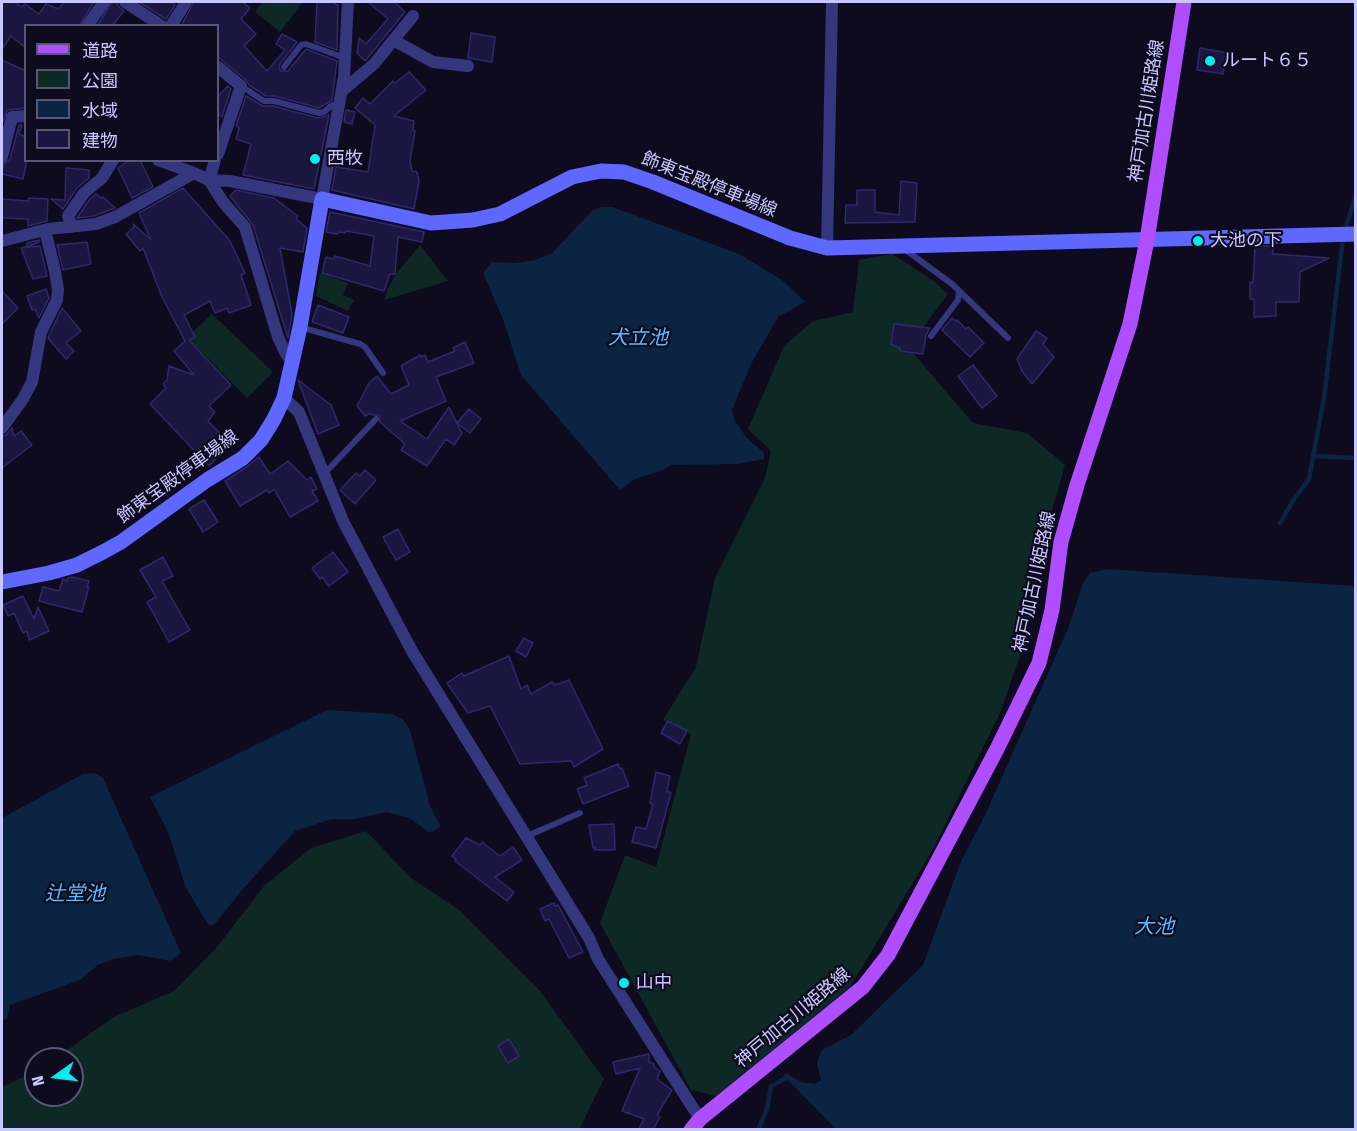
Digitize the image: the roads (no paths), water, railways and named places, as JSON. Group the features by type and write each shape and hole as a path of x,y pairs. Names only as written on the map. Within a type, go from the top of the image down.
{"main road":[{"name":"神戸加古川姫路線","path":"695,1124 863,987 888,955 997,749 1039,663 1052,610 1061,542 1077,485 1130,324 1147,240 1184,2"},
{"name":"飾東宝殿停車場線","path":"2,582 77,565 121,542 207,480 243,458 261,440 284,398 300,327 322,200 431,223 473,220 500,213 572,177 602,171 624,172 790,238 827,248 1356,234"}],"street":[{"path":"88,24 104,2"},
{"path":"125,2 159,24"},
{"path":"172,24 186,2"},
{"path":"827,248 832,2"},
{"path":"164,162 194,172 209,180 230,181 322,200 342,91 345,58 345,3"},
{"path":"342,91 374,64 413,16"},
{"path":"395,41 433,62 468,66"},
{"path":"219,69 241,86 219,151"},
{"path":"2,157 12,117 24,116"},
{"path":"72,227 68,216 84,193 102,178 112,162"},
{"path":"209,180 214,162"},
{"path":"2,241 45,230 96,224 114,217 194,172"},
{"path":"209,180 245,227 278,337 292,361"},
{"path":"2,428 32,382 40,332 57,300 55,271 45,230"},
{"path":"284,398 300,412 343,521 412,651 589,938 598,958 695,1124"}],"lane":[{"path":"284,67 301,45 306,44 345,58"},
{"path":"241,86 264,101 274,101 319,113 332,105 339,105"},
{"path":"900,246 959,291 1008,338"},
{"path":"931,336 958,300 959,291"},
{"path":"300,327 360,344 365,347 382,373"},
{"path":"324,474 376,419"},
{"path":"526,837 580,813"}],"water":[{"name":"犬立池","path":"600,207 613,207 739,254 782,280 805,302 778,317 751,364 732,410 735,421 747,438 764,453 764,459 738,464 672,465 635,479 620,490 521,375 503,319 483,273 492,262 515,263 535,260 552,253 592,211"},
{"name":"大池","path":"1108,569 1355,586 1355,1129 836,1129 784,1076 786,1073 801,1082 815,1084 821,1080 817,1063 822,1050 851,1035 923,965 961,861 986,813 1069,626 1083,583 1090,573"},
{"path":"327,710 393,714 404,720 410,730 430,806 441,827 430,833 411,819 387,812 355,819 332,819 295,831 213,926 208,924 186,888 168,832 150,797"},
{"name":"辻堂池","path":"94,773 103,778 181,953 170,961 138,955 113,959 98,965 80,980 10,1005 7,1019 2,1021 2,818 83,774"}],"waterway":[{"path":"1346,226 1356,195"},
{"path":"1280,523 1309,479 1324,398 1343,238"},
{"path":"1313,456 1356,458"},
{"path":"758,1130 767,1109 771,1086 786,1078"}],"place":[{"name":"ルート６５","path":"1210,61"},
{"name":"西牧","path":"315,159"},
{"name":"大池の下","path":"1198,241"},
{"name":"山中","path":"624,983"}]}
